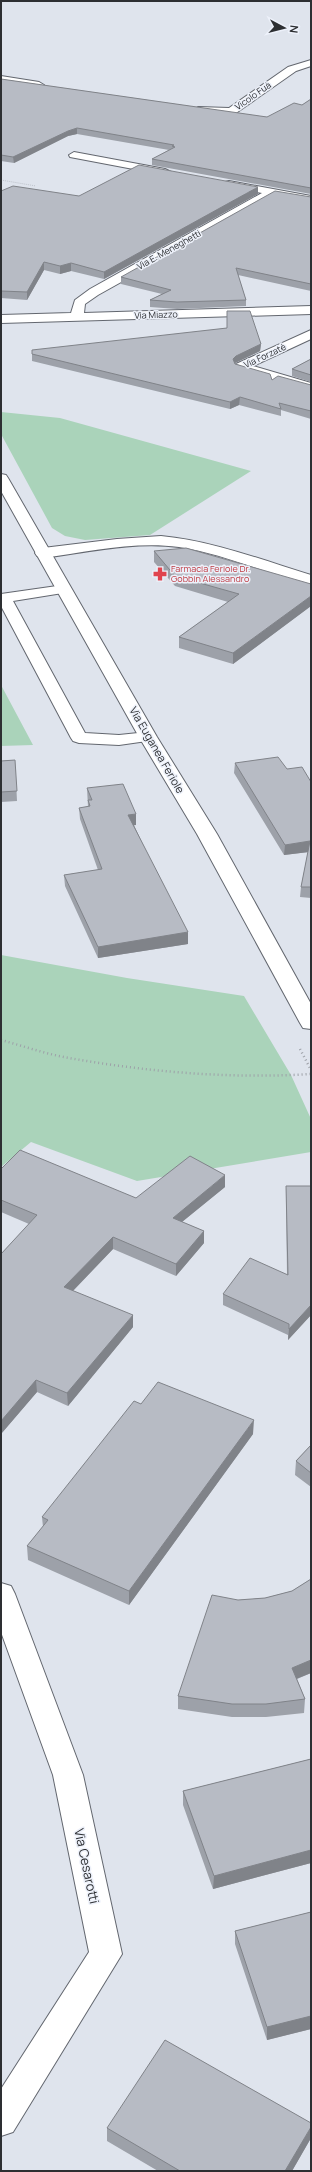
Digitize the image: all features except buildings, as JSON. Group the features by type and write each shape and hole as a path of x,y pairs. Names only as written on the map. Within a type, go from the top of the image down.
{"street":[{"name":"Vicolo Fuà","path":"185,108 215,112 232,110 292,69 300,65 311,63"},
{"path":"1,79 47,87"},
{"path":"74,155 174,174"},
{"path":"220,182 311,199"},
{"name":"Via E. Meneghetti","path":"77,317 79,303 94,292 273,192"},
{"name":"Via Miazzo","path":"1,319 311,310"},
{"name":"Via Forzatè","path":"311,334 240,367 311,387"},
{"name":"Via Euganea Feriole","path":"1,478 148,737 207,834 311,1023"},
{"path":"43,553 130,542 162,541 200,546 311,580"},
{"name":"Via Cesarotti","path":"1,1594 68,1775 106,1954 1,2120"}],"lane":[{"path":"64,589 4,598 78,738 119,740 148,737"}],"path":[{"path":"1,180 36,186"},
{"path":"1,1040 66,1058 135,1068 259,1077 311,1074"}],"green space":[{"path":"1,412 60,418 251,471 150,535 85,540 65,536 52,528 1,434"},
{"path":"1,685 33,745 1,746"},
{"path":"1,955 127,978 244,996 291,1075 311,1119 311,1152 137,1181 31,1142 1,1167"}],"place":[{"name":"Farmacia Feriole Dr. Gobbin Alessandro","path":"160,574"}]}
